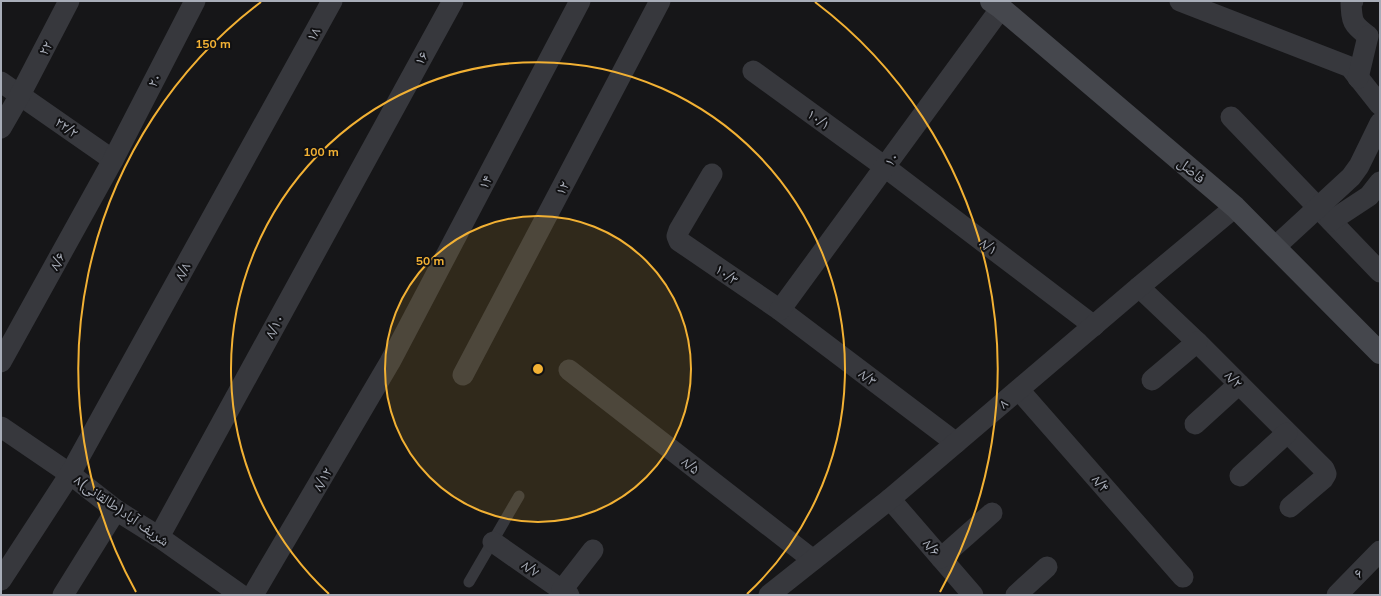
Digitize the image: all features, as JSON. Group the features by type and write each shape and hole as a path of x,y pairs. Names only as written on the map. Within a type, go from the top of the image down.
{"main road":[{"name":"فاضل","path":"997,3 1235,208 1380,353"}],"street":[{"name":"۲۲","path":"20,95 69,1"},
{"name":"۲۰","path":"113,160 195,1"},
{"name":"۱۸","path":"295,68 332,1"},
{"name":"۱۶","path":"390,116 453,1"},
{"name":"۱۴","path":"390,362 580,1"},
{"name":"۱۲","path":"463,375 660,1"},
{"path":"1180,1 1350,67 1380,106"},
{"path":"1353,1 1351,3 1352,18 1357,28 1374,33 1358,78"},
{"name":"۱۰","path":"780,310 885,167 997,3"},
{"name":"۸/۸","path":"1,580 70,474 295,68"},
{"name":"۱۰/۱","path":"753,71 885,167"},
{"name":"۲۲/۲","path":"1,82 113,160"},
{"path":"1,128 20,95"},
{"name":"۸/۱۰","path":"159,537 390,116"},
{"path":"1231,117 1380,272"},
{"path":"1324,214 1359,166 1380,123"},
{"name":"۸/۶","path":"1,362 113,160"},
{"name":"۸/۱","path":"885,167 1094,326"},
{"name":"۱۰/۳","path":"712,174 676,236 679,241 780,310"},
{"path":"1275,247 1324,214 1369,196 1380,182"},
{"name":"۸","path":"770,595 890,499 1139,287 1235,208"},
{"name":"۸/۲","path":"1139,287 1197,342 1324,469 1326,474 1323,479 1290,507"},
{"name":"۸/۳","path":"780,310 956,443"},
{"path":"1152,380 1197,342"},
{"name":"۸/۱۲","path":"253,595 390,362"},
{"name":"۸/۵","path":"569,370 813,560"},
{"path":"1195,424 1239,384"},
{"name":"۸/۴","path":"1019,390 1183,577"},
{"name":"۸شریف آباد(طالقانی)","path":"1,427 70,474 116,510 159,537 241,595"},
{"path":"1240,476 1287,433"},
{"name":"۸/۶","path":"890,499 973,595"},
{"path":"63,595 116,510"},
{"path":"942,558 992,514"},
{"name":"۸/۷","path":"493,542 566,592"},
{"path":"566,592 593,550"},
{"name":"۶","path":"1337,595 1380,551"},
{"path":"1016,595 1046,567"}],"lane":[{"path":"469,582 519,496"}]}
